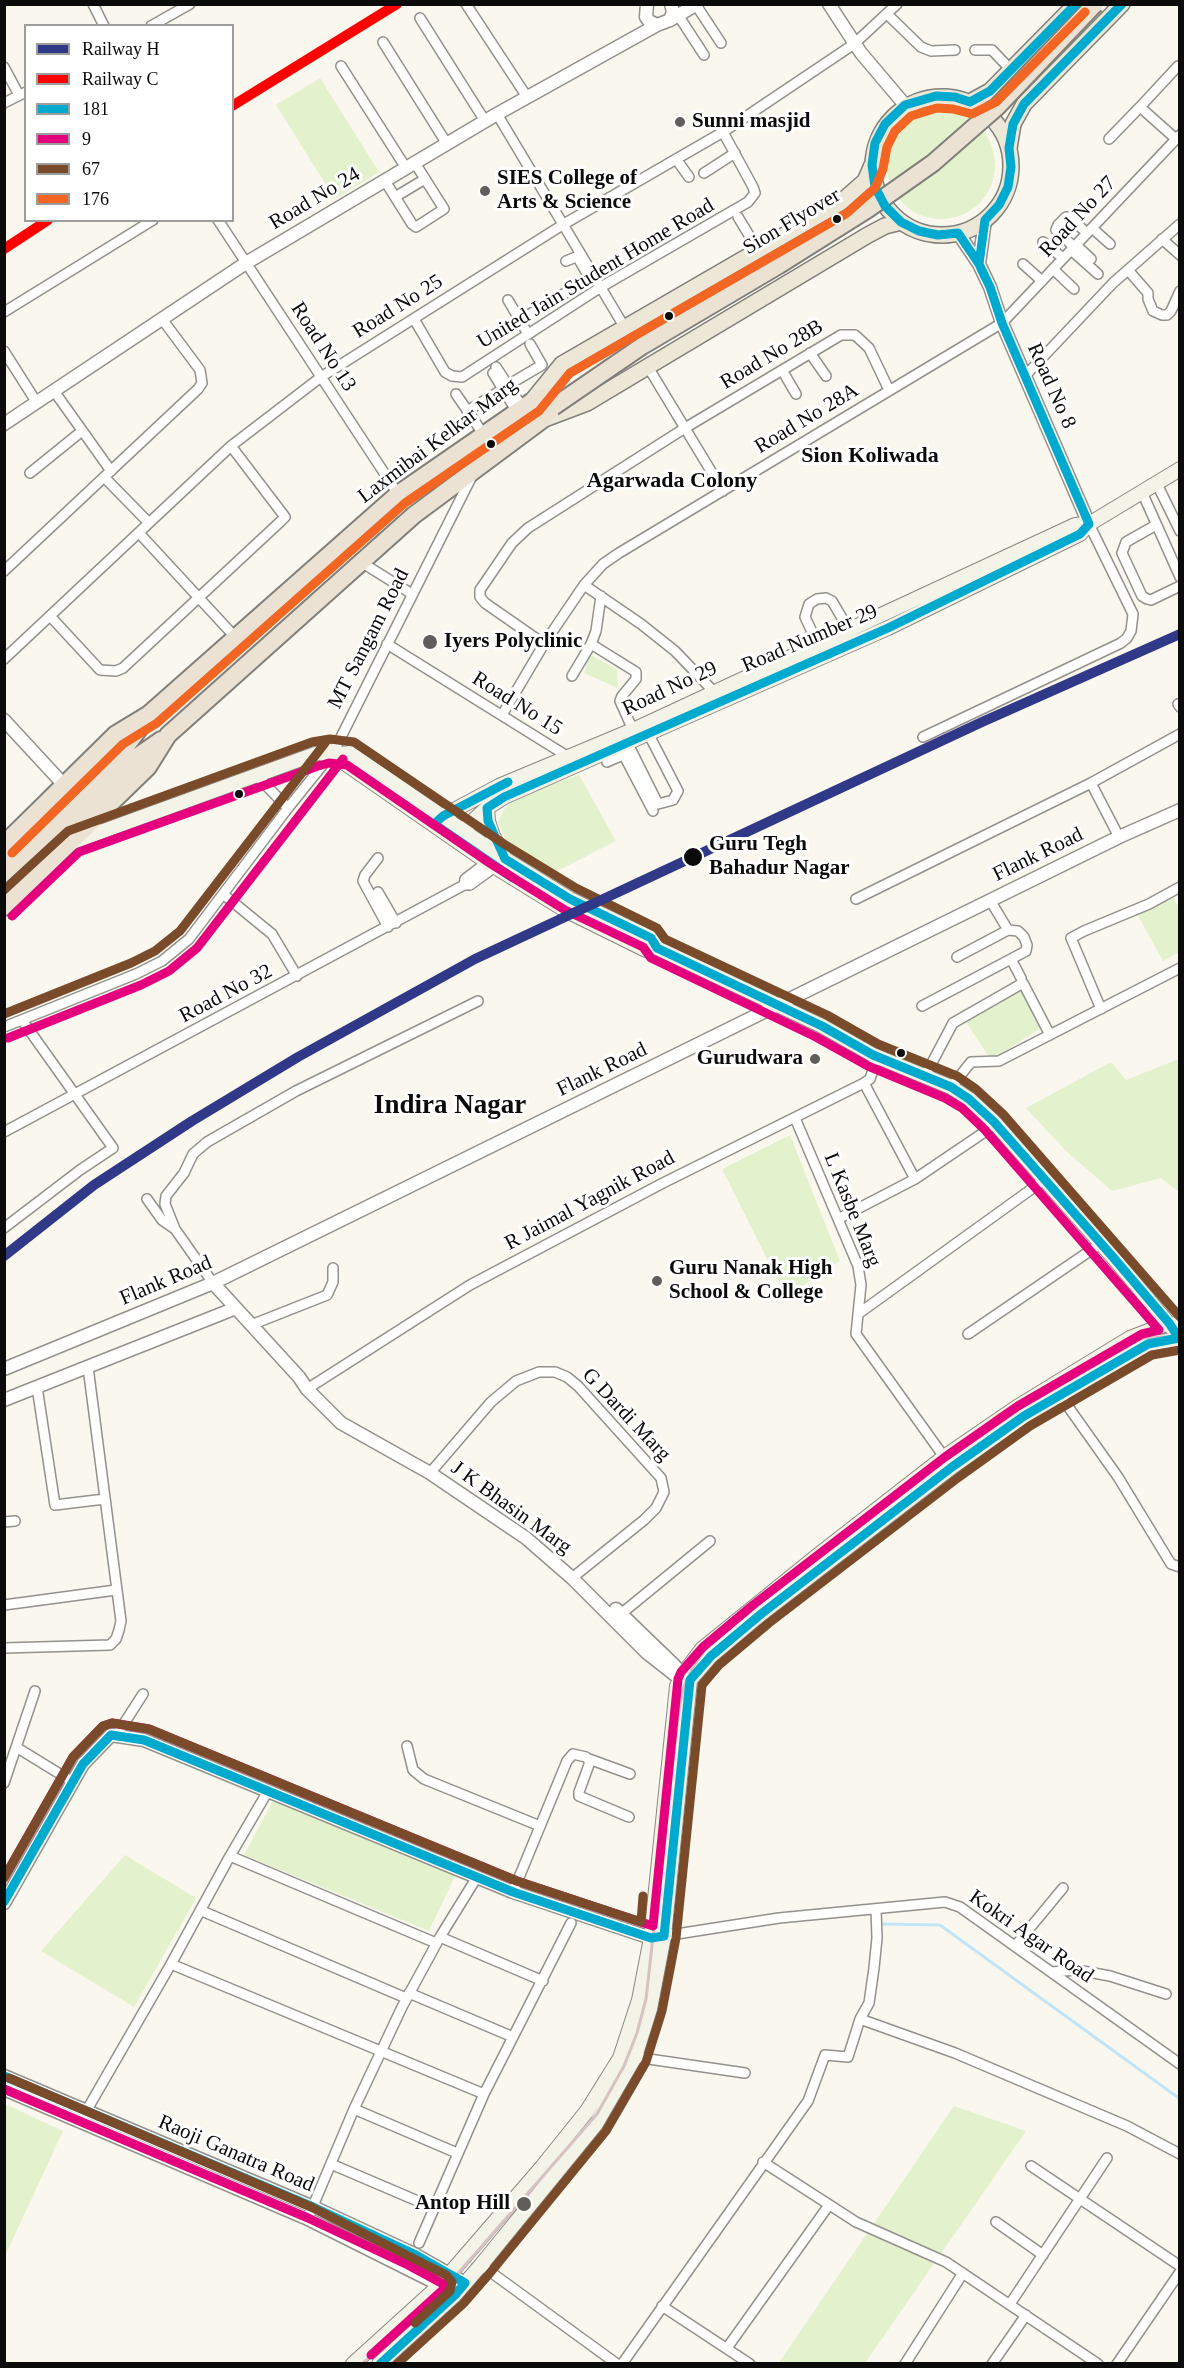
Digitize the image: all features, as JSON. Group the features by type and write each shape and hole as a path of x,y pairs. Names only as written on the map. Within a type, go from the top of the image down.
{"highway":[{"name":"Sion Flyover","path":"536,407 675,317 824,230 933,155 998,98 1089,4"},
{"name":"Sion Flyover","path":"536,407 779,265 868,209 933,163 997,107 1095,4"},
{"name":"Laxmibai Kelkar Marg","path":"4,843 116,734 149,714 398,494 484,435 536,407"},
{"name":"Laxmibai Kelkar Marg","path":"4,907 148,767 168,735 414,515 475,470 536,407"},
{"path":"4,883 132,751 149,714"},
{"path":"4,863 132,751 168,735"}],"main road":[{"path":"970,102 990,91 1076,4"},
{"path":"1009,148 1001,129 989,114 970,102 936,96 905,105 885,124 875,143 872,165 875,187 885,206 901,222 919,231 938,235 958,233 985,220 999,205 1008,187 1011,167 1009,148 1013,124 1024,104 1122,4"},
{"name":"Laxmibai Kelkar Marg","path":"536,407 562,364 840,203 865,180 872,165"},
{"name":"Laxmibai Kelkar Marg","path":"536,407 586,403 868,235 885,226 901,222"},
{"name":"Road Number 29","path":"458,834 487,808 570,761 648,733 718,696 820,650 888,628 1080,534 1089,524 1179,469"},
{"path":"820,650 849,630 1075,525 1089,524"},
{"name":"Road No 29","path":"438,820 499,786 625,743 718,696"},
{"path":"73,842 315,754 350,753 458,834 568,904 637,939 651,938 657,948 822,1026 873,1055 951,1087 969,1099 994,1122 1174,1325 1179,1338 1148,1344 1056,1390"},
{"path":"487,808 496,860"},
{"path":"379,2364 455,2295 481,2265 596,2124 635,2057 650,2009 685,1680 761,1614 948,1462 1024,1416 1056,1390 1130,1338 1174,1325"},
{"path":"353,2364 440,2284 587,2110 620,2058 657,1937"},
{"path":"554,2151 566,2161"}],"street":[{"path":"93,4 103,24"},
{"path":"155,24 190,4"},
{"path":"466,4 527,97"},
{"path":"829,4 854,44 905,105"},
{"name":"Road No 25","path":"4,659 231,446 321,377 564,224 723,132 854,44 897,4"},
{"path":"704,55 686,27 673,13 697,5 721,43"},
{"path":"643,6 649,21 657,25"},
{"name":"Road No 24","path":"4,424 246,263 497,114 657,25 673,13"},
{"path":"887,14 921,47 931,51 955,50"},
{"path":"686,27 704,16"},
{"path":"420,18 485,121"},
{"path":"383,42 447,144"},
{"path":"975,50 992,51 1011,70"},
{"path":"341,66 410,165 425,179 444,210 415,227 385,180"},
{"path":"1109,139 1178,66"},
{"path":"4,68 22,93 4,103"},
{"path":"1140,107 1177,141"},
{"path":"497,114 625,328"},
{"name":"United Jain Student Home Road","path":"414,319 445,372 457,378 601,287 748,202 754,193 753,187 723,132"},
{"name":"Road No 27","path":"1002,323 1177,141"},
{"path":"704,173 735,153"},
{"path":"676,159 689,177"},
{"path":"395,197 425,179"},
{"path":"738,217 758,250"},
{"path":"1098,274 1056,230 1058,225 1069,217 1110,244"},
{"path":"979,264 985,220"},
{"path":"4,312 150,222"},
{"name":"Road No 13","path":"219,222 398,494"},
{"path":"1025,376 1128,270 1179,224"},
{"name":"Road No 8","path":"958,233 979,264 990,287 1002,323 1089,524"},
{"path":"1162,239 1179,255"},
{"path":"1043,242 1063,258"},
{"path":"1074,247 1091,259"},
{"path":"520,320 588,278 578,258 566,261"},
{"path":"1023,264 1042,281"},
{"path":"1053,269 1074,289"},
{"path":"1128,270 1145,288 1153,311 1162,315 1167,315 1171,311 1179,291"},
{"path":"508,300 528,334"},
{"path":"550,302 558,315"},
{"path":"4,571 202,383 200,370 162,319"},
{"name":"Road No 28A","path":"502,715 544,644 584,585 603,564 1002,323"},
{"name":"Road No 28B","path":"544,644 485,603 480,597 480,590 513,543 528,528 685,428 784,373 842,335 855,335 869,348 889,390"},
{"path":"467,411 541,367 542,363 530,344"},
{"path":"4,351 36,403"},
{"path":"812,356 826,376"},
{"path":"648,367 723,491"},
{"path":"495,370 506,387 536,407"},
{"path":"534,370 536,407"},
{"path":"784,373 796,394"},
{"path":"54,391 108,474 149,523"},
{"path":"456,394 484,435"},
{"path":"30,473 82,431"},
{"path":"50,616 100,670 116,671 123,668 285,517 231,446"},
{"name":"MT Sangam Road","path":"4,1027 136,975 162,961 189,939 288,808 337,753 387,644 475,470"},
{"path":"1156,482 1179,531"},
{"path":"1142,492 1179,577"},
{"path":"923,737 1121,643 1127,638 1131,631 1133,614 1089,524"},
{"path":"1156,525 1126,542 1122,553 1142,596 1147,599 1151,600 1179,586"},
{"path":"139,533 236,638"},
{"path":"361,562 412,594"},
{"path":"584,585 675,651 718,696"},
{"path":"572,676 596,631 601,596"},
{"path":"820,650 805,617 809,604 817,599 832,600 849,630"},
{"name":"Road No 15","path":"387,644 502,715 570,761"},
{"path":"591,644 636,672 633,685 620,701 625,743 653,811"},
{"path":"4,720 64,785"},
{"path":"625,743 658,804 673,800 678,791 648,733"},
{"path":"856,898 1091,783 1179,734"},
{"path":"607,762 625,743"},
{"path":"256,775 288,808"},
{"path":"1091,783 1119,837"},
{"name":"Flank Road","path":"4,1369 213,1283 990,900 1179,810"},
{"path":"378,858 363,881 389,926"},
{"name":"Road No 32","path":"4,1132 464,885 470,885 496,860"},
{"path":"1101,1009 1071,938 1149,904 1179,887"},
{"path":"378,892 389,926"},
{"path":"224,894 272,934 297,976"},
{"path":"367,897 389,926"},
{"path":"990,900 1008,930"},
{"path":"922,1006 1026,951 1027,945 1024,937 1018,931 1008,930 957,957"},
{"path":"1011,959 1021,978"},
{"path":"951,1087 974,1060 999,1061 1179,968"},
{"path":"925,1076 953,1023 1023,983 1050,1035"},
{"path":"213,1283 175,1229 165,1204 166,1196 184,1173 193,1154 207,1142 296,1091 478,1001"},
{"path":"4,1228 113,1148 22,1020"},
{"path":"873,1055 874,1067 870,1079 864,1083 915,1179"},
{"name":"R Jaimal Yagnik Road","path":"311,1387 470,1285 663,1182 864,1083"},
{"name":"L Kasbe Marg","path":"795,1118 858,1266 861,1285 856,1334 948,1462"},
{"path":"838,1219 915,1179 986,1131 994,1122"},
{"path":"858,1314 1044,1180"},
{"path":"147,1198 162,1220 175,1229"},
{"path":"968,1334 1100,1244"},
{"path":"250,1325 327,1295 333,1282 333,1268"},
{"name":"J K Bhasin Marg","path":"213,1283 299,1377 356,1427 507,1514 618,1616 646,1652 685,1680"},
{"path":"4,1400 236,1308"},
{"path":"4,1648 110,1645 116,1639 121,1621 88,1367"},
{"name":"G Dardi Marg","path":"432,1470 491,1402 516,1381 539,1372 555,1372 567,1377 578,1386 661,1478 664,1492 656,1508 644,1520 575,1576"},
{"path":"38,1387 55,1505 105,1499"},
{"path":"1056,1390 1118,1477 1171,1564 1179,1567"},
{"path":"4,1522 15,1521"},
{"path":"618,1616 710,1541"},
{"path":"4,1605 116,1590"},
{"path":"4,1783 35,1691"},
{"path":"116,1736 143,1695"},
{"path":"4,1903 83,1764 111,1735 144,1740 513,1892 657,1937"},
{"path":"407,1746 413,1770 424,1779 540,1826"},
{"path":"16,1747 73,1782"},
{"path":"513,1892 570,1756 575,1754 630,1774"},
{"path":"589,1759 579,1796 629,1816"},
{"path":"84,2116 268,1791"},
{"path":"230,1857 543,1981"},
{"path":"310,2213 354,2109 408,1996 438,1940 477,1876"},
{"path":"1015,1946 1063,1888"},
{"name":"Kokri Agar Road","path":"657,1937 779,1918 945,1902 960,1907 1179,2064"},
{"path":"621,2364 808,2101 825,2055 848,2057 860,2019 869,2003 874,1968 876,1909"},
{"path":"202,1911 513,2037"},
{"path":"419,2243 484,2094 571,1923"},
{"path":"171,1964 484,2094"},
{"path":"1051,1972 1077,1970 1110,1976 1166,1994"},
{"path":"860,2019 955,2053 1127,2126 1179,2154"},
{"path":"635,2057 746,2073"},
{"name":"Raoji Ganatra Road","path":"4,2076 84,2116 449,2272 465,2283"},
{"name":"Raoji Ganatra Road","path":"4,2089 84,2116"},
{"path":"354,2109 457,2153"},
{"path":"1010,2304 1107,2158"},
{"path":"764,2163 856,2222 946,2262 1092,2362"},
{"path":"331,2164 434,2208"},
{"path":"1031,2166 1179,2265"},
{"path":"727,2348 829,2205"},
{"name":"Raoji Ganatra Road","path":"310,2213 440,2284 455,2295"},
{"path":"996,2222 1043,2255"},
{"path":"481,2265 617,2364"},
{"path":"1117,2364 1179,2272"},
{"path":"905,2364 963,2273"},
{"path":"663,2306 750,2364"},
{"path":"992,2364 1026,2315"}],"green space":[{"path":"320,78 379,172 335,199 276,105"},
{"path":"941,111 962,115 979,127 991,144 995,165 991,186 979,203 962,215 941,219 920,215 903,203 891,186 887,165 891,144 903,127 920,115"},
{"path":"589,654 617,670 618,688 584,673"},
{"path":"579,775 616,841 551,874 505,839 498,822 505,808 520,794"},
{"path":"1172,895 1179,908 1179,952 1163,961 1137,914"},
{"path":"1020,983 1047,1024 991,1060 964,1019"},
{"path":"1179,1059 1179,1192 1161,1178 1112,1191 1066,1151 1026,1108 1111,1062 1126,1080"},
{"path":"790,1135 840,1261 786,1297 722,1169"},
{"path":"273,1801 455,1876 429,1931 244,1855"},
{"path":"125,1855 196,1898 134,2007 41,1951"},
{"path":"5,2104 63,2131 5,2256"},
{"path":"954,2106 1026,2131 865,2363 778,2364"}],"waterway":[{"path":"881,1924 940,1925 1180,2099"}],"railway":[{"path":"362,2364 454,2278 597,2114 624,2066 637,2033 646,1999 683,1689 704,1651 725,1628 1000,1414 1124,1344 1143,1338 1180,1336"}],"rail line":[{"name":"C","path":"234,105 397,4"},
{"name":"C","path":"4,249 45,222"},
{"name":"H","path":"4,1256 94,1185 192,1121 298,1057 475,959 982,722 1180,634"}],"transit line":[{"name":"181","path":"1076,4 990,91 970,102 955,97 936,96 905,105 885,124 875,143 872,165 875,187 885,206 901,222 919,231 938,235 958,233 979,264 990,287 1002,323 1089,524"},
{"name":"181","path":"985,277 979,264 985,220 999,205 1008,187 1011,167 1009,148 1013,124 1024,104 1122,4"},
{"name":"176","path":"12,853 123,744 157,723 405,503 539,411 570,373 847,213 875,188 883,169 887,147 895,131 911,116 937,108 972,114 996,102 1085,12"},
{"name":"181","path":"4,1902 83,1764 111,1735 144,1740 513,1892 651,1938 664,1936 690,1680 711,1656 761,1614 952,1467 1024,1416 1148,1344 1179,1338 1112,1256 994,1122 969,1099 951,1087 873,1055 822,1026 657,948 651,938 570,899 505,859 488,821 487,808 504,797 888,628 1080,534 1089,524"},
{"name":"67","path":"4,890 68,831 312,742 330,739 354,742 504,844 576,888 657,928 665,939 827,1015 878,1044 957,1076 976,1089 1003,1114 1180,1317"},
{"name":"67","path":"4,1014 131,963 155,951 180,931 325,743"},
{"name":"9","path":"8,1038 141,985 169,971 197,948 343,759"},
{"name":"9","path":"4,1878 73,1757 103,1726 112,1723 149,1729 517,1881 653,1926 678,1679 681,1672 703,1647 753,1605 945,1457 1018,1406 1142,1334 1159,1330 985,1130 962,1108 945,1098 868,1066 816,1037 651,958 643,947 565,910 491,864 347,765 329,763 318,766 79,852 12,916"},
{"name":"181","path":"508,782 443,816 434,824 513,878"},
{"name":"67","path":"397,2364 463,2304 490,2273 606,2131 646,2062 662,2011 676,1938 702,1685 719,1665 769,1623 959,1477 1030,1426 1152,1355 1180,1350"},
{"name":"67","path":"4,1878 73,1757 103,1726 112,1723 149,1729 517,1881 641,1922 643,1896"},
{"name":"181","path":"4,2076 313,2207 414,2254 465,2283 380,2364"},
{"name":"67","path":"9,2078 311,2207 446,2275 452,2282 450,2291 415,2323"},
{"name":"9","path":"4,2089 308,2218 447,2286 371,2355"}],"place":[{"name":"Sunni masjid","path":"680,122"},
{"name":"SIES College of Arts & Science","path":"485,191"},
{"name":"Iyers Polyclinic","path":"430,642"},
{"name":"Guru Tegh Bahadur Nagar","path":"693,857"},
{"name":"Gurudwara","path":"815,1059"},
{"name":"Guru Nanak High School & College","path":"657,1281"},
{"name":"Antop Hill","path":"524,2204"}],"district":[{"name":"Sion Koliwada","path":"870,456"},
{"name":"Agarwada Colony","path":"672,481"},
{"name":"Indira Nagar","path":"450,1106"}]}
